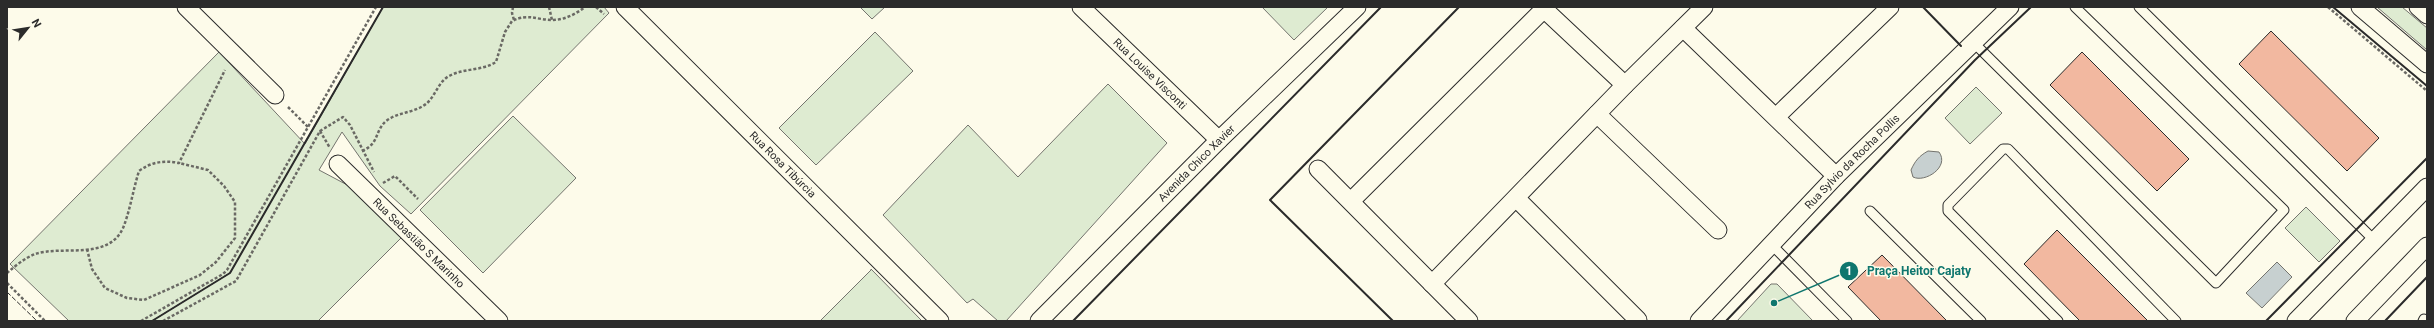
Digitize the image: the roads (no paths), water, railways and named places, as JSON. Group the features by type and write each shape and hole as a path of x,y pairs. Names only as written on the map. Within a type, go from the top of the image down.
{"street":[{"path":"186,7 275,95"},
{"name":"Rua Rosa Tibúrcia","path":"625,7 940,321"},
{"name":"Rua Louise Visconti","path":"1081,7 1219,140"},
{"name":"Avenida Chico Xavier","path":"1039,321 1219,140 1356,7"},
{"path":"1432,284 1625,85 1704,7"},
{"path":"1776,118 1890,7"},
{"name":"Rua Sylvio da Rocha Pollis","path":"1699,321 1836,176 2010,7"},
{"path":"2360,7 2427,64"},
{"path":"2418,7 2427,15"},
{"path":"1351,201 1545,8 1625,85"},
{"path":"1683,28 1836,176"},
{"path":"1597,114 1718,230"},
{"name":"Rua Sebastião S Marinho","path":"338,164 499,321"},
{"path":"1318,169 1469,321"},
{"path":"2296,321 2427,187"},
{"path":"1516,198 1638,320"},
{"path":"2355,321 2427,246"}],"lane":[{"path":"1973,42 2216,284 2284,210 2075,7"},
{"path":"2139,7 2374,240"},
{"path":"2058,321 1948,211 1948,205 2003,148 2008,149 2176,321"},
{"path":"1870,211 1981,321"},
{"path":"1771,244 1848,321"}],"place":[{"name":"Praça Heitor Cajaty","path":"1774,303"}]}
